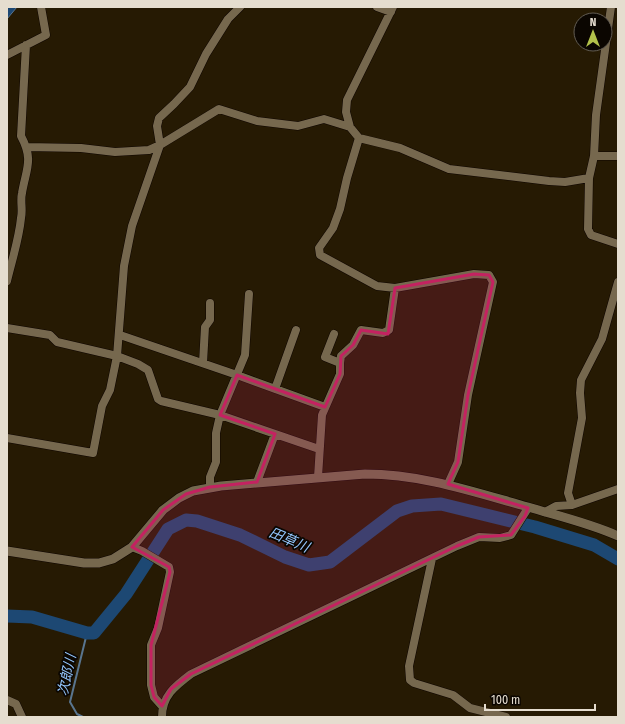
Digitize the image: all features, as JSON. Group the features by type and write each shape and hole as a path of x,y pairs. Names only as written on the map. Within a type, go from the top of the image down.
{"street":[{"path":"7,55 46,35 41,7"},
{"path":"7,438 93,453 102,406 110,390 117,356 120,335 124,266 132,226 160,145 157,126 159,118 190,87 228,18 240,7"},
{"path":"377,7 392,10 347,100 346,112 350,127 359,138 400,148 450,169 549,181 565,182 589,178"},
{"path":"611,7 596,115 594,156 589,178 588,229 591,235 618,244"},
{"path":"7,281 19,235 22,214 21,194 28,171 26,147 20,136 26,45"},
{"path":"26,147 81,148 115,152 149,150 220,109 257,121 271,123 298,126 324,119 350,127"},
{"path":"359,138 347,178 340,209 333,228 319,248 320,255 377,286 395,288 474,274 488,275 493,282 468,395 458,462 448,484"},
{"path":"594,156 618,156"},
{"path":"572,505 568,493 582,418 580,393 582,380 602,339 618,282"},
{"path":"318,477 322,414 340,374 341,356 353,346 362,330 383,333 389,330 395,288"},
{"path":"210,487 210,477 216,462 216,433 220,415 245,355 249,294"},
{"path":"203,363 205,327 210,320 210,303"},
{"path":"7,328 50,335 57,342 117,356 138,364 148,370 158,399 220,415 319,449"},
{"path":"275,389 296,330"},
{"path":"334,334 325,357 340,363"},
{"path":"120,335 237,374 325,407"},
{"path":"257,482 274,434"},
{"path":"7,551 84,563 100,563 113,559 132,547 156,517 170,504 193,491 210,487 257,482 318,477 388,474 415,477 448,484 526,512 545,512 618,536"},
{"path":"545,512 556,506 572,505 618,489"},
{"path":"162,717 162,706 171,689 190,674 479,537 500,538 511,535 526,512"},
{"path":"132,547 142,551 169,567 170,572 158,628 151,645 151,685 154,697 162,706"},
{"path":"432,559 409,666 410,680 414,683 453,695 470,708 506,717"},
{"path":"7,700 16,704 22,717"}],"highlighted area":[{"path":"474,274 489,275 493,282 468,395 458,462 448,484 528,508 525,516 511,535 479,537 457,546 191,674 171,689 162,706 154,697 151,685 151,645 170,572 169,567 132,547 163,510 186,494 210,487 257,482 275,434 220,415 237,375 325,407 340,374 341,356 353,345 361,330 388,334 395,288"}],"water":[{"path":"7,7 17,7 7,19"}],"waterway":[{"name":"田草川","path":"7,616 32,617 87,633 94,633 126,594 168,529 186,520 197,521 240,535 285,557 309,565 330,562 397,511 412,506 441,504 535,527 594,545 618,559"},
{"name":"次郎川","path":"83,717 77,714 70,702 87,633"}]}
